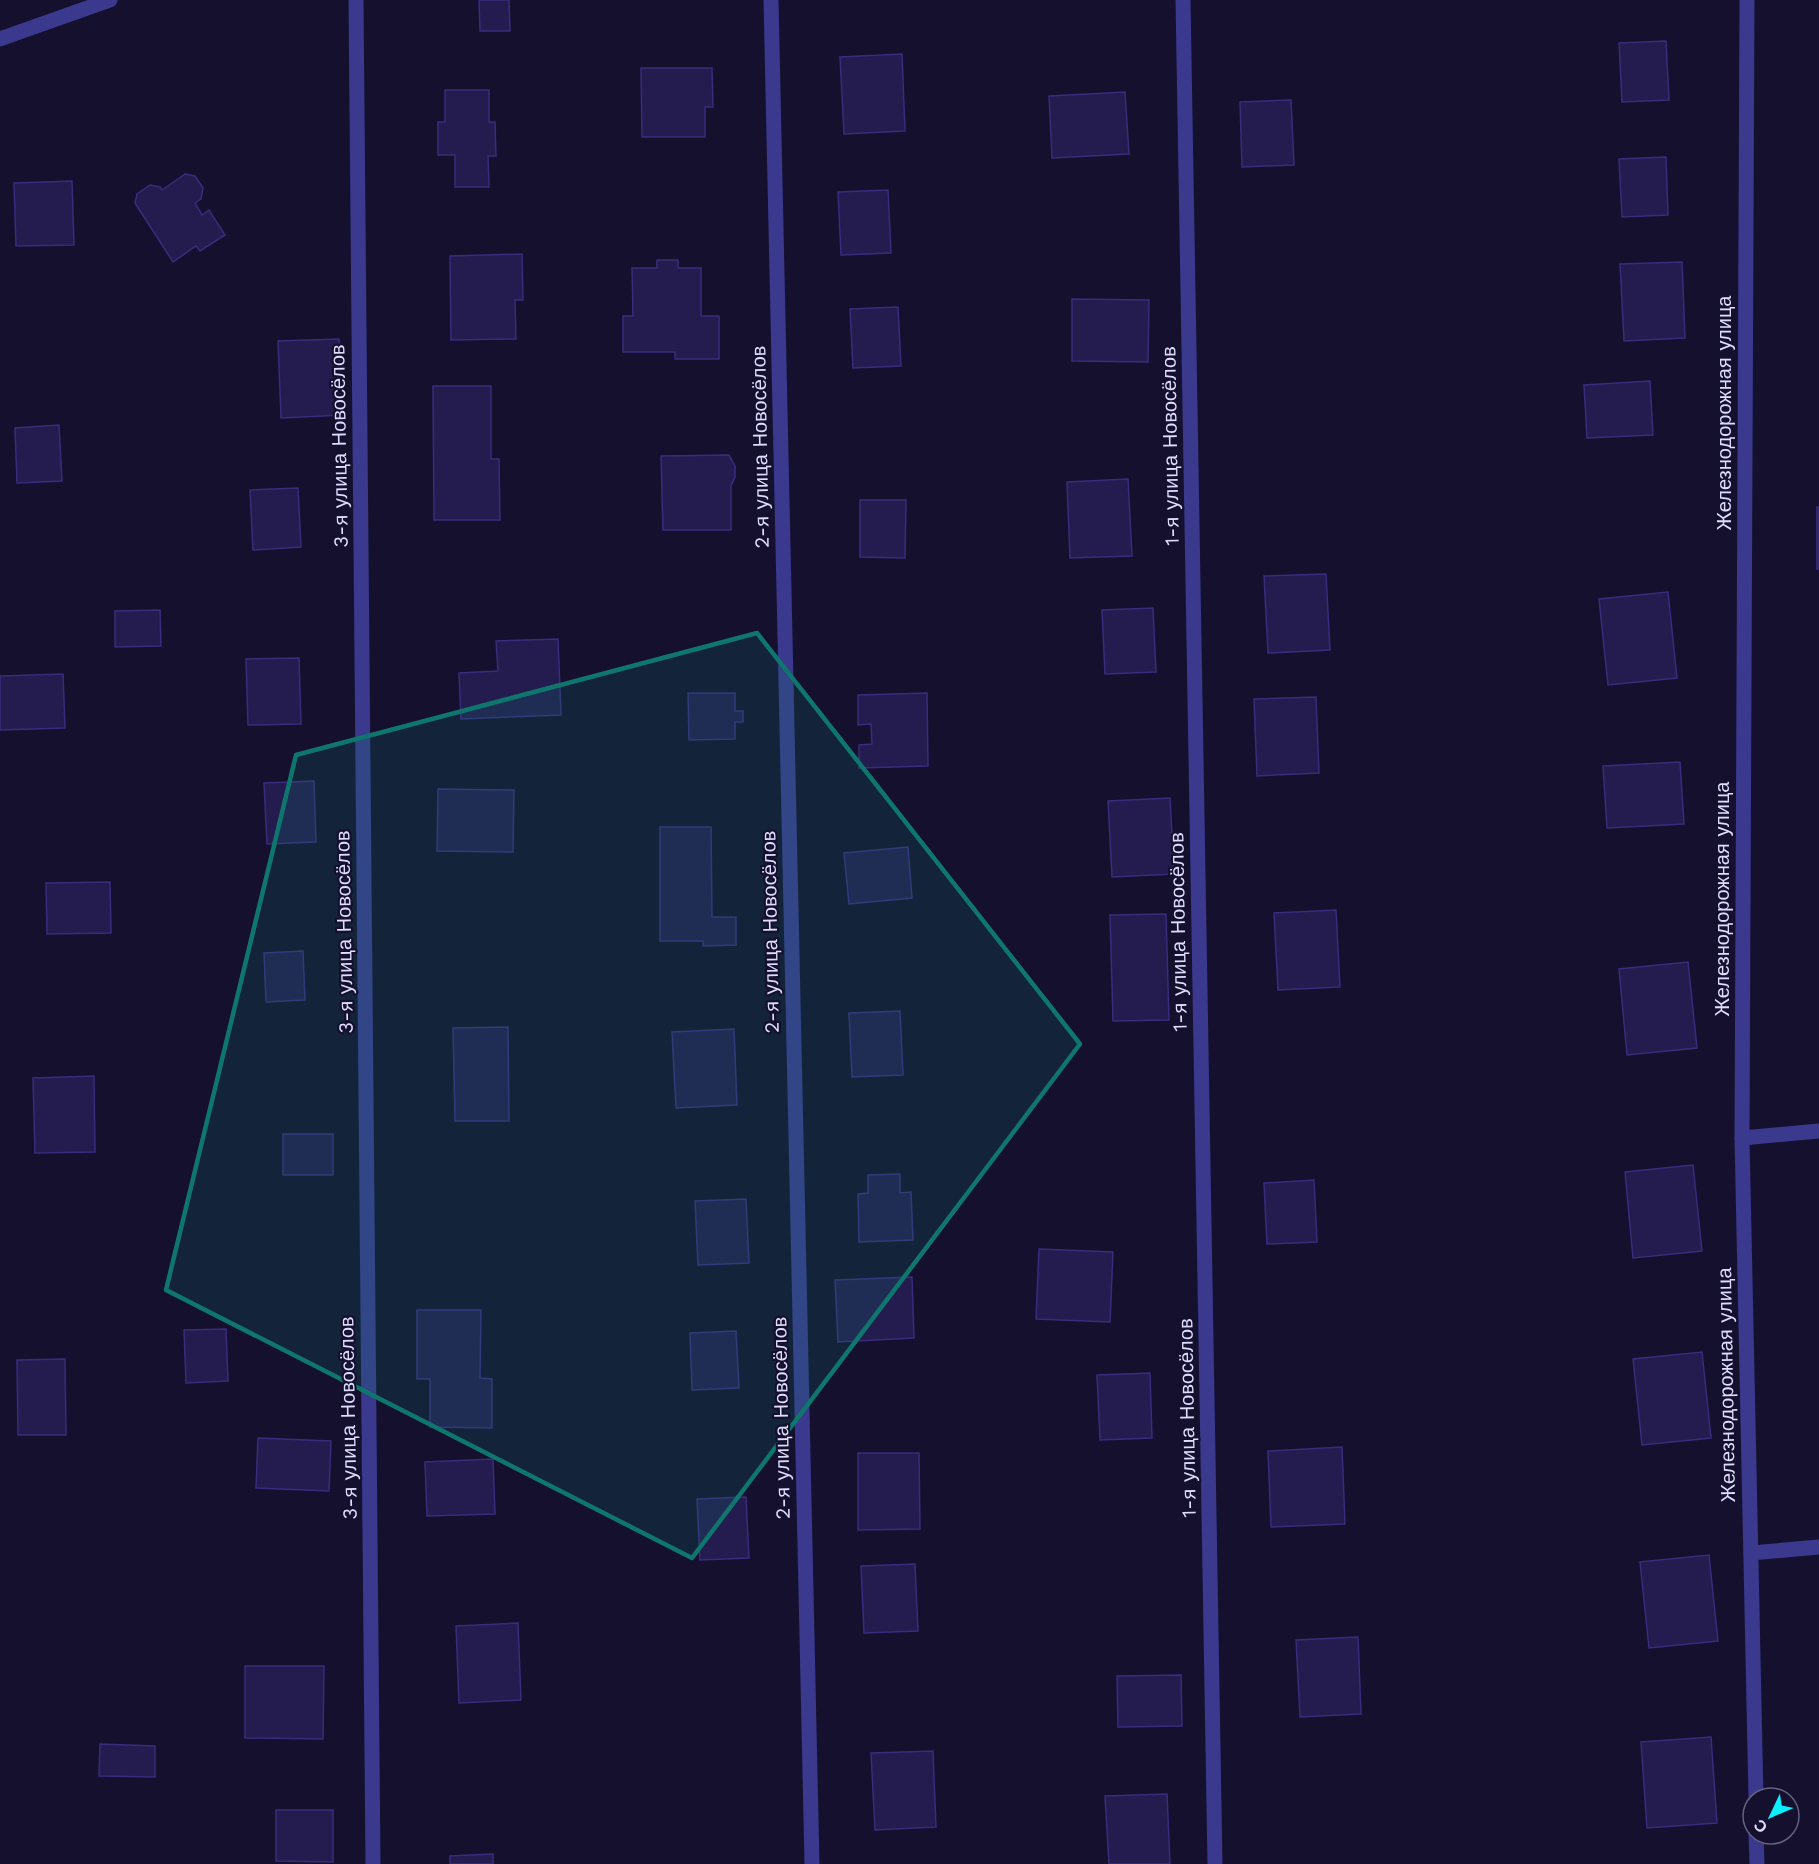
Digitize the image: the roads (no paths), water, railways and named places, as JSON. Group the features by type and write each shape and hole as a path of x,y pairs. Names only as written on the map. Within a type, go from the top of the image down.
{"street":[{"path":"0,39 110,0"},
{"name":"3-я улица Новосёлов","path":"356,0 374,1864"},
{"name":"2-я улица Новосёлов","path":"771,0 812,1864"},
{"name":"1-я улица Новосёлов","path":"1183,0 1215,1864"},
{"name":"Железнодорожная улица","path":"1747,0 1742,1138 1756,1786"},
{"path":"1742,1138 1819,1131"},
{"path":"1751,1552 1819,1547"},
{"path":"1756,1846 1757,1864"}]}
